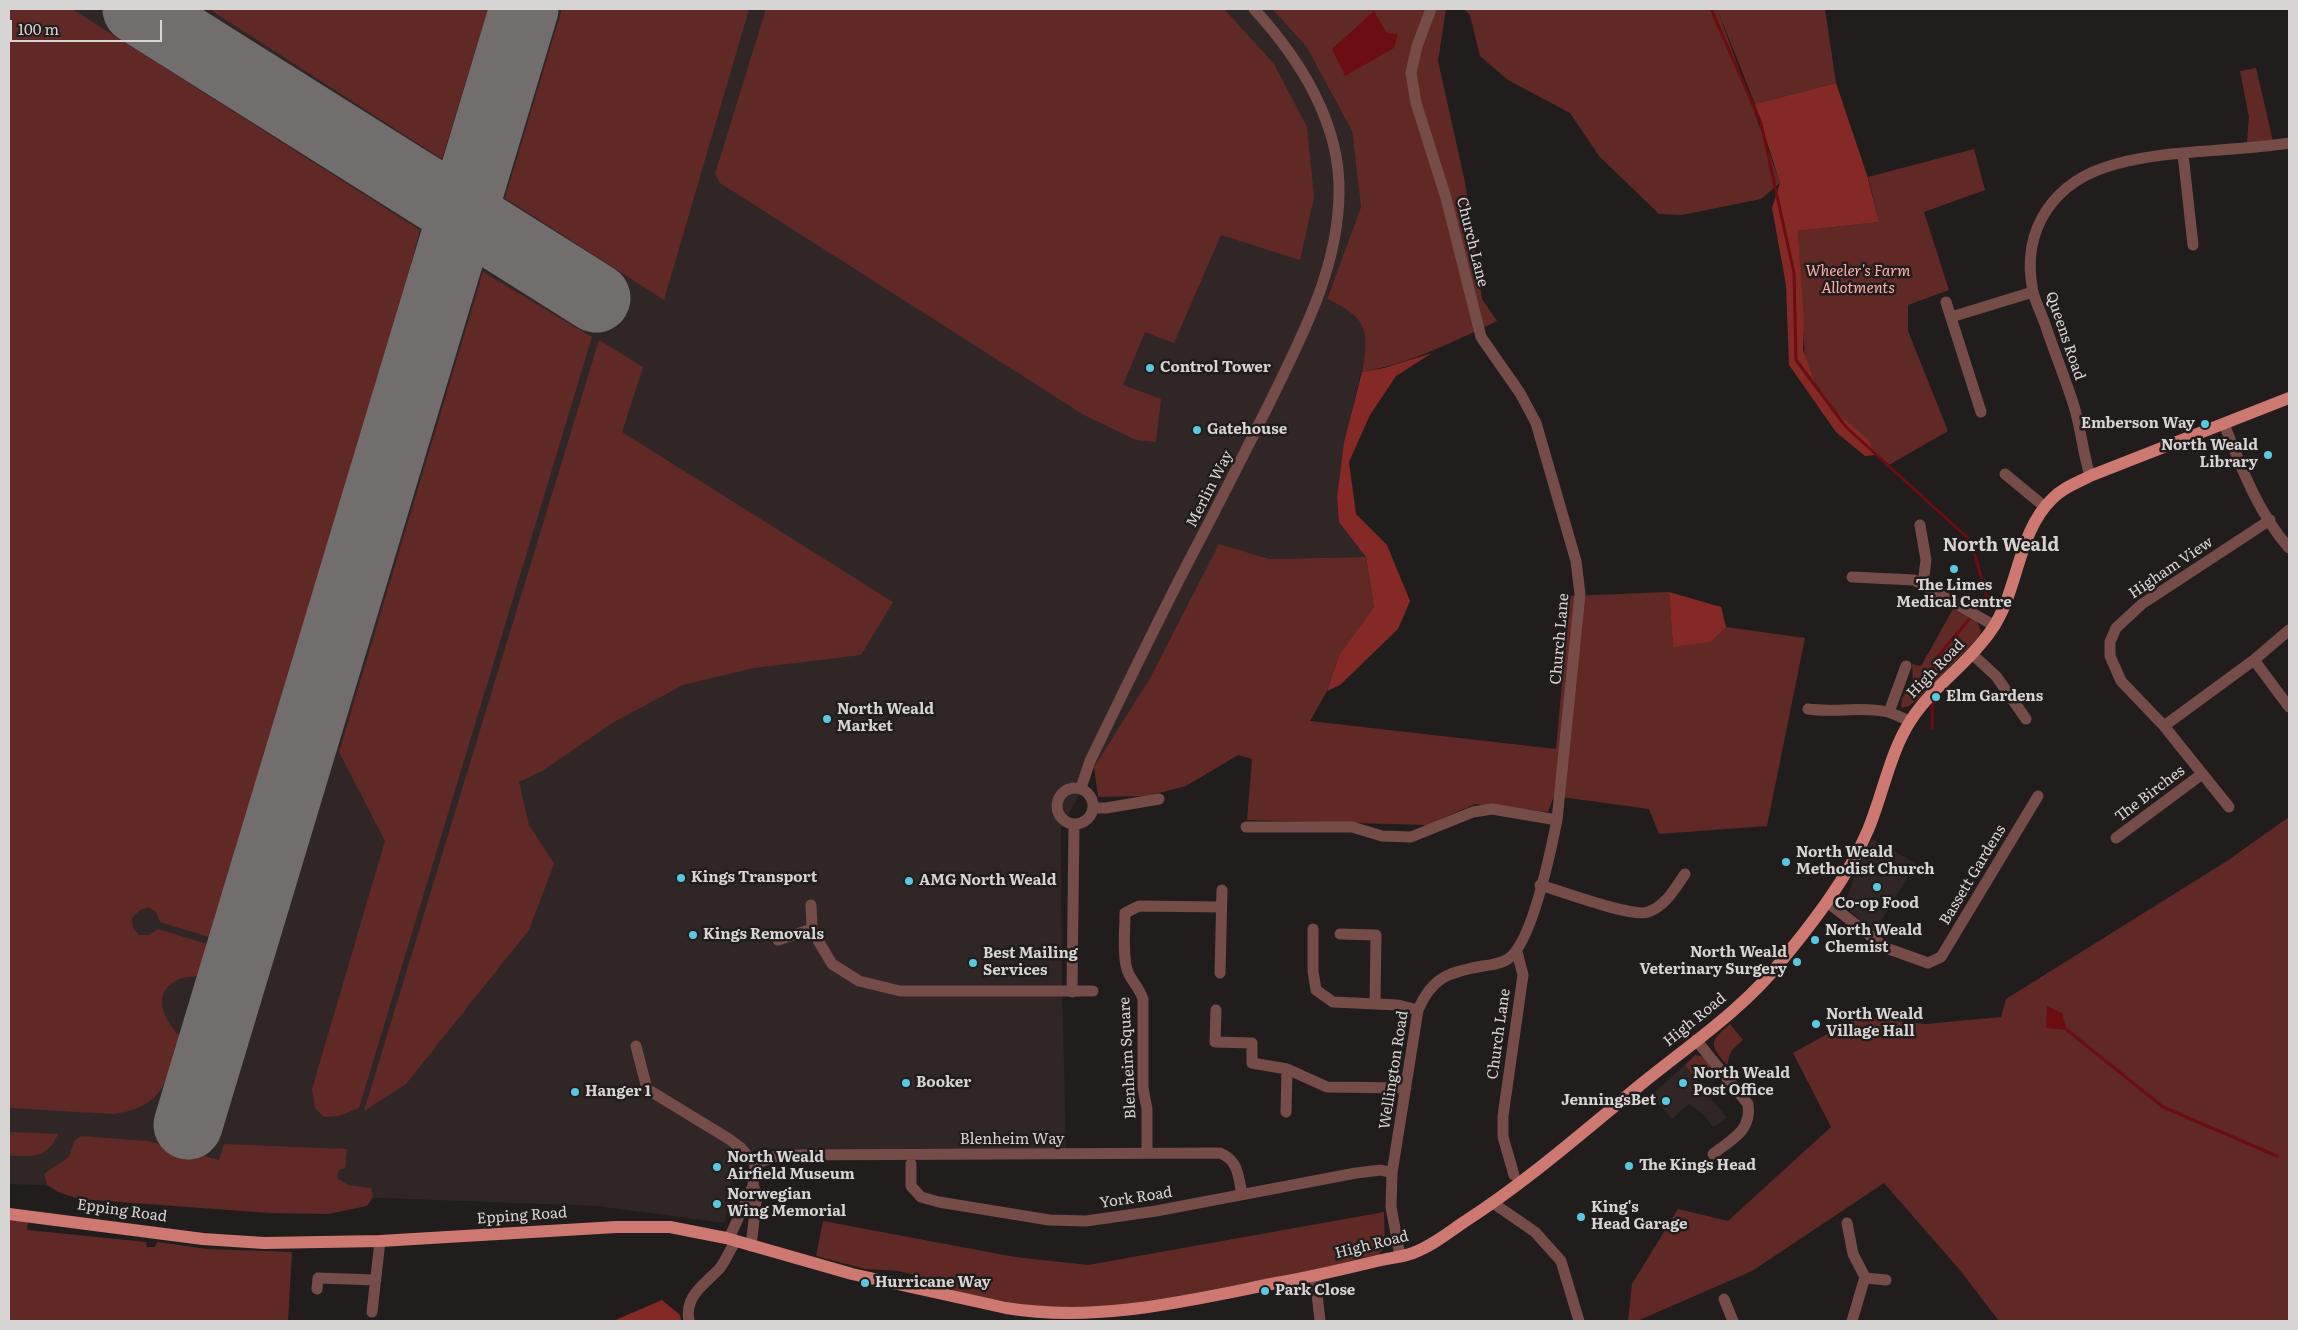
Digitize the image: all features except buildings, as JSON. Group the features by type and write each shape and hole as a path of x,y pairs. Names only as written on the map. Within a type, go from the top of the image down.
{"main road":[{"name":"High Road","path":"1029,1316 1135,1310 1315,1276 1400,1256 1412,1253 1431,1244 1493,1204 1563,1150 1739,1006 1767,977 1827,902 1868,831 1897,749 1910,721 1930,694 1973,655 1995,626 2007,600 2031,530 2045,507 2062,490 2090,476 2289,398"},
{"name":"Epping Road","path":"9,1214 246,1242 380,1241 652,1226 698,1231 859,1276 1029,1316"}],"street":[{"name":"Merlin Way","path":"1081,788 1090,760 1284,373 1319,296 1335,242 1339,192 1332,135 1305,77 1270,26 1254,9"},
{"name":"Church Lane","path":"1431,9 1417,46 1411,73 1416,103 1446,198 1481,337 1520,393 1536,423 1576,561 1580,594 1579,626 1550,856 1526,936 1517,952 1523,975 1503,1123 1507,1158 1514,1175"},
{"name":"Queens Road","path":"2090,476 2074,407 2033,292 2031,266 2036,229 2056,196 2080,177 2115,164 2150,157 2256,148 2289,143"},
{"path":"2183,154 2193,245"},
{"path":"1951,317 2033,292"},
{"path":"1946,302 1982,412"},
{"path":"2224,424 2245,476 2270,520 2289,548"},
{"path":"2005,474 2045,507"},
{"name":"Higham View","path":"2229,807 2164,726 2121,681 2110,656 2110,642 2116,628 2142,604 2270,520"},
{"path":"1920,525 1926,560 1923,584"},
{"path":"1852,577 1914,580 1995,626"},
{"path":"2164,726 2254,660 2289,630"},
{"path":"1973,655 1996,676 2026,719"},
{"path":"2254,660 2289,707"},
{"path":"1889,712 1906,666"},
{"path":"1808,709 1824,711 1872,709 1889,712 1910,721"},
{"name":"The Birches","path":"2116,838 2202,774"},
{"path":"1081,788 1092,798 1093,808 1089,818 1074,824 1060,816 1058,800 1065,791 1081,788"},
{"name":"Bassett Gardens","path":"1827,902 1886,948 1928,962 1941,958 2038,796"},
{"path":"1093,808 1106,808 1158,799"},
{"path":"1246,827 1352,827 1382,836 1411,837 1473,812 1492,809 1556,820"},
{"path":"1072,992 1074,824"},
{"path":"1540,885 1627,911 1647,912 1664,902 1685,874"},
{"path":"1220,973 1222,890"},
{"path":"811,905 812,929 832,964 859,981 900,991 1093,991"},
{"name":"Blenheim Square","path":"1147,1153 1147,1109 1143,1088 1143,999 1138,986 1128,972 1124,942 1126,913 1139,906 1221,907"},
{"path":"778,940 812,929"},
{"path":"1314,929 1313,972 1316,990 1332,1002 1375,1004 1418,1010"},
{"path":"1340,934 1376,934 1375,1004"},
{"name":"Wellington Road","path":"1400,1256 1391,1208 1392,1173 1418,1010 1426,992 1437,981 1455,971 1498,964 1517,952"},
{"path":"1216,1010 1216,1042 1252,1043 1252,1063 1287,1069 1327,1087 1406,1088"},
{"path":"1696,1040 1748,1104 1750,1118 1742,1131 1713,1154"},
{"path":"636,1046 648,1089 741,1148 755,1164 753,1186 745,1198 721,1266 698,1288 688,1304 689,1321"},
{"path":"1286,1112 1287,1069"},
{"name":"Blenheim Way","path":"755,1164 779,1155 1136,1155 1147,1153 1220,1153 1231,1158 1236,1167 1242,1194"},
{"name":"York Road","path":"911,1164 911,1186 921,1196 939,1202 1049,1220 1086,1221 1113,1218 1356,1173 1381,1170 1392,1173"},
{"path":"751,1246 757,1194 753,1186"},
{"path":"1493,1204 1535,1232 1561,1261 1579,1321"},
{"path":"1848,1223 1853,1254 1865,1278 1852,1321"},
{"path":"372,1312 380,1241"},
{"path":"1315,1276 1320,1321"},
{"path":"317,1289 318,1278 376,1280"},
{"path":"1865,1278 1886,1280"},
{"path":"1724,1299 1733,1321"}],"shaded area":[{"path":"9,9 1272,9 1306,46 1352,131 1361,207 1327,299 1349,308 1361,324 1368,343 1344,442 1337,497 1339,522 1366,557 1269,559 1219,545 1150,678 1094,767 1061,828 1066,1149 761,1149 739,1157 734,1169 725,1223 597,1206 9,1184"},
{"path":"1374,11 1387,33 1398,34 1394,48 1345,76 1332,49"},
{"path":"1836,83 1867,175 1879,222 1798,231 1804,323 1803,350 1817,389 1839,415 1869,440 1875,455 1865,456 1836,432 1789,365 1786,285 1772,208 1780,183 1755,104"},
{"path":"1432,353 1396,376 1370,415 1349,462 1356,514 1387,545 1410,601 1398,629 1340,685 1327,691 1339,655 1374,607 1366,557 1339,522 1337,497 1344,442 1362,372 1384,368"},
{"path":"1669,592 1721,607 1726,627 1711,642 1673,647"},
{"path":"1872,839 1916,863 1873,934 1845,905 1857,868"},
{"path":"2047,1006 2062,1013 2067,1030 2046,1028"},
{"path":"1685,1065 1727,1118 1713,1127 1704,1115 1689,1104 1672,1119 1651,1095"},
{"path":"662,1300 680,1315 681,1321 613,1321"}],"green space":[{"path":"9,9 72,9 420,230 397,316 236,855 209,937 160,922 156,912 149,907 140,910 132,918 133,928 139,935 149,935 158,929 207,944 197,976 177,980 164,993 162,1000 165,1016 180,1036 172,1065 161,1089 143,1105 130,1111 113,1114 9,1108"},
{"path":"209,9 488,9 442,159"},
{"path":"562,9 749,9 664,300 505,198"},
{"path":"766,9 1224,9 1274,64 1307,127 1314,197 1300,260 1221,235 1174,343 1145,332 1123,385 1161,399 1156,442 1136,440 1084,415 720,183 715,174"},
{"path":"1272,9 1446,9 1438,61 1465,182 1482,299 1497,321 1415,357 1362,372 1366,346 1362,327 1358,319 1350,312 1327,299 1361,207 1352,131 1306,46"},
{"path":"1464,9 1825,9 1836,83 1755,104 1718,11 1780,183 1761,199 1682,215 1659,214 1599,156 1570,113 1508,80 1480,56 1470,15"},
{"path":"2256,68 2273,141 2247,142 2249,117 2240,71"},
{"name":"Wheeler's Farm Allotments","path":"1974,149 1985,190 1924,212 1949,290 1908,305 1908,331 1948,431 1889,465 1836,419 1815,391 1805,359 1798,231 1879,222 1868,177"},
{"path":"483,272 592,337 359,1108 338,1116 324,1117 315,1108 312,1089 385,841 339,752"},
{"path":"599,340 643,367 622,432 893,602 861,655 754,668 683,685 614,722 542,771 519,782 529,825 554,864 529,930 406,1084 364,1111"},
{"path":"1219,544 1269,559 1366,557 1374,607 1339,655 1327,691 1310,721 1556,749 1570,596 1669,592 1673,646 1711,642 1726,627 1805,638 1767,826 1659,834 1649,809 1554,796 1548,812 1475,804 1428,825 1247,820 1252,759 1238,755 1186,786 1147,796 1098,797 1094,767 1150,678"},
{"path":"1953,609 1977,622 1981,631 1979,637 1919,698 1909,706 1901,708 1902,698 1913,681 1912,664 1921,666"},
{"path":"2289,817 2289,1321 1999,1321 1959,1269 1884,1183 1752,1271 1637,1321 1628,1321 1632,1284 1678,1209 1728,1221 1831,1127 1793,1053 1858,1017 1926,1024 2001,1017 2006,999 2227,861"},
{"path":"1730,1024 1743,1040 1731,1051 1727,1065 1717,1052 1714,1043 1718,1035"},
{"path":"1695,1055 1704,1057 1719,1073 1692,1074 1685,1065"},
{"path":"9,1132 58,1134 45,1152 27,1156 12,1156 9,1154"},
{"path":"81,1136 148,1141 219,1160 224,1144 347,1149 345,1168 339,1170 337,1178 348,1185 371,1188 373,1197 367,1206 328,1214 270,1213 79,1199 58,1192 47,1185 44,1174 69,1157 74,1141"},
{"path":"1384,1212 1385,1247 1379,1254 1313,1270 1169,1298 1107,1307 1040,1307 1008,1302 960,1293 922,1277 899,1271 865,1269 816,1256 823,1221 1015,1257 1088,1265"},
{"path":"9,1214 29,1215 27,1230 146,1242 147,1247 155,1247 157,1242 207,1249 292,1252 288,1321 9,1321"}],"waterway":[{"path":"1711,9 1761,123 1794,273 1796,360 1846,427 1971,541 1987,598 1933,662 1933,687"},
{"path":"1932,728 1933,699"},
{"path":"2067,1030 2163,1107 2277,1156"}],"runway":[{"path":"137,9 596,298"},
{"path":"188,1125 524,9"}],"place":[{"name":"Control Tower","path":"1150,368"},
{"name":"Emberson Way","path":"2205,424"},
{"name":"Gatehouse","path":"1197,430"},
{"name":"North Weald Library","path":"2268,455"},
{"name":"The Limes Medical Centre","path":"1954,569"},
{"name":"Elm Gardens","path":"1936,697"},
{"name":"North Weald Market","path":"827,719"},
{"name":"North Weald Methodist Church","path":"1786,862"},
{"name":"Kings Transport","path":"681,878"},
{"name":"AMG North Weald","path":"909,881"},
{"name":"Co-op Food","path":"1877,887"},
{"name":"Kings Removals","path":"693,935"},
{"name":"North Weald Chemist","path":"1815,940"},
{"name":"North Weald Veterinary Surgery","path":"1797,962"},
{"name":"Best Mailing Services","path":"973,963"},
{"name":"North Weald Village Hall","path":"1816,1024"},
{"name":"Booker","path":"906,1083"},
{"name":"North Weald Post Office","path":"1683,1083"},
{"name":"Hanger 1","path":"575,1092"},
{"name":"JenningsBet","path":"1666,1101"},
{"name":"The Kings Head","path":"1629,1166"},
{"name":"North Weald Airfield Museum","path":"717,1167"},
{"name":"Norwegian Wing Memorial","path":"717,1204"},
{"name":"King's Head Garage","path":"1581,1217"},
{"name":"Hurricane Way","path":"865,1283"},
{"name":"Park Close","path":"1265,1291"}],"district":[{"name":"North Weald","path":"2001,546"}]}
